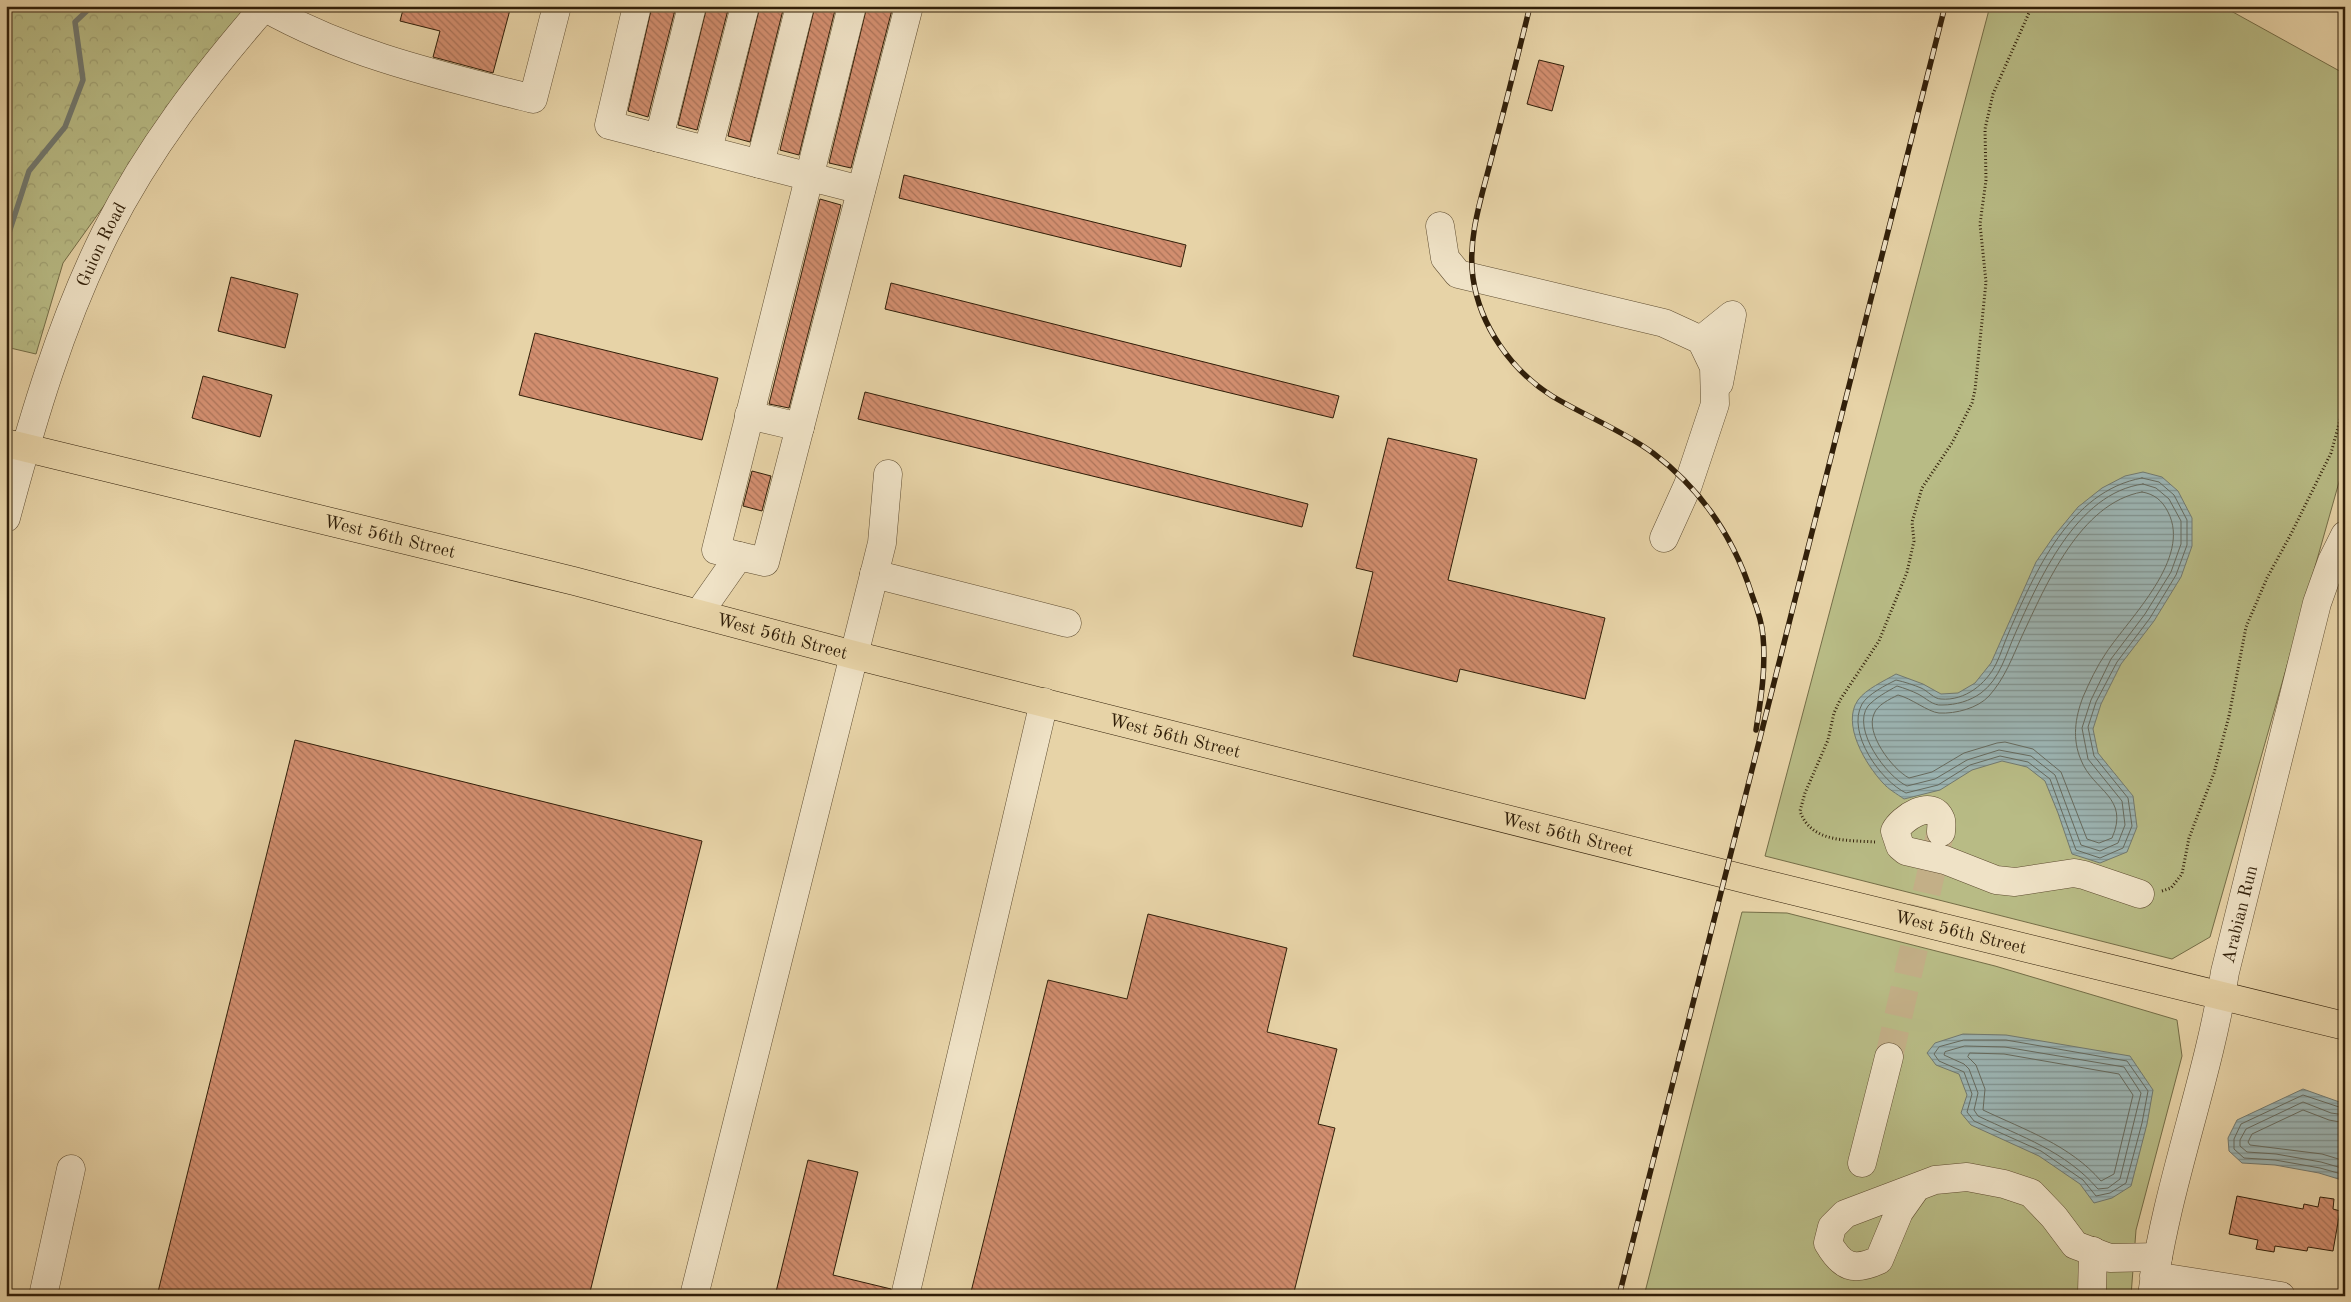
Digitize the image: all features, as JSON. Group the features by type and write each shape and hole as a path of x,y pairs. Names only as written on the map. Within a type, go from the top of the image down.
{"main road":[{"name":"West 56th Street","path":"16,445 275,507 699,613 854,655 1753,881 2345,1026"}],"street":[{"path":"264,7 301,28 408,67 533,99 557,6"},
{"path":"637,6 609,125 862,190"},
{"path":"659,138 692,6"},
{"path":"708,150 745,6"},
{"path":"760,164 800,6"},
{"path":"852,6 716,550 765,562 909,6"},
{"name":"Guion Road","path":"6,518 16,445 84,280 115,216 155,148 190,97 264,7"},
{"path":"1440,226 1445,258 1458,274 1664,323 1701,340 1714,367 1715,404"},
{"path":"1664,538 1688,485 1715,404 1732,315 1701,340"},
{"path":"749,415 800,427"},
{"path":"694,1296 882,543 888,474"},
{"name":"Arabian Run","path":"2155,1276 2214,1030 2225,972 2317,603 2332,562 2345,535"},
{"path":"699,613 739,556"},
{"path":"874,574 1067,623"},
{"path":"905,1296 1044,702"},
{"path":"1941,832 1940,820 1935,813 1926,810 1915,812 1904,819 1891,840 1906,851 1945,860 1996,880 2015,882 2074,873 2140,894"},
{"path":"1862,1163 1889,1057"},
{"path":"43,1296 71,1169"},
{"path":"1916,1188 1936,1180 1967,1178 2004,1184 2031,1193 2054,1217 2076,1245 2155,1276 2280,1296"},
{"path":"2092,1293 2093,1251"}],"path":[{"path":"1891,840 1832,839 1818,834 1808,827 1800,811 1805,793 1828,740 1834,713 1840,700 1879,641 1907,572 1914,541 1912,522 1922,488 1952,443 1972,403 1976,390 1986,282 1980,224 1986,180 1985,129 1993,94 2032,6"},
{"path":"2140,894 2152,895 2171,888 2182,874 2189,838 2214,773 2246,627 2268,578 2292,534 2331,453 2345,402"}],"green space":[{"path":"6,6 247,6 63,263 36,354 6,347"},
{"path":"1990,6 2222,6 2345,74 2345,461 2210,937 2172,959 1765,856"},
{"path":"1742,912 1787,913 1995,966 2177,1020 2182,1056 2136,1230 2131,1296 1644,1296"}],"water":[{"path":"2143,472 2162,477 2178,491 2192,518 2192,546 2181,577 2154,621 2121,664 2101,704 2093,729 2098,753 2133,796 2137,827 2127,852 2100,863 2072,854 2045,781 2027,767 2002,761 1972,770 1940,790 1904,799 1887,787 1876,775 1863,755 1854,732 1853,710 1861,696 1896,674 1923,684 1941,694 1958,693 1975,683 1991,663 2036,562 2054,536 2078,507 2102,488 2125,476"},
{"path":"1963,1034 2006,1035 2130,1056 2153,1090 2147,1124 2131,1186 2112,1198 2094,1203 2080,1184 2039,1156 1971,1125 1961,1113 1967,1095 1959,1074 1936,1065 1927,1053 1935,1043"},
{"path":"2303,1089 2345,1104 2345,1181 2319,1173 2275,1165 2242,1163 2229,1151 2228,1138 2237,1120"}],"building":[{"path":"404,6 511,6 493,73 433,57 440,31 400,21"},
{"path":"652,6 676,6 648,117 628,111"},
{"path":"707,6 729,6 697,130 678,125"},
{"path":"760,6 784,6 750,142 728,136"},
{"path":"815,6 836,6 799,155 780,150"},
{"path":"867,6 893,6 851,168 829,163"},
{"path":"1539,60 1564,66 1552,111 1527,104"},
{"path":"904,175 1186,245 1181,267 899,198"},
{"path":"820,199 841,205 789,408 769,404"},
{"path":"231,277 298,294 285,348 218,331"},
{"path":"891,283 1339,396 1333,418 885,309"},
{"path":"535,333 718,378 702,440 519,395"},
{"path":"203,376 272,395 260,437 192,418"},
{"path":"865,392 1308,504 1302,527 858,419"},
{"path":"1388,438 1477,459 1448,580 1605,618 1585,699 1460,669 1457,682 1353,656 1373,572 1356,568"},
{"path":"752,471 771,476 762,511 743,506"},
{"path":"295,740 702,841 589,1296 157,1296"},
{"path":"1148,914 1287,948 1267,1032 1337,1049 1318,1124 1335,1128 1293,1296 970,1296 1048,980 1127,999"},
{"path":"808,1160 858,1172 833,1275 891,1289 890,1296 775,1296"},
{"path":"2237,1196 2303,1209 2304,1204 2318,1207 2320,1197 2334,1199 2333,1209 2340,1211 2333,1251 2308,1247 2307,1251 2275,1246 2274,1252 2256,1249 2258,1240 2229,1234"}],"waterway":[{"path":"6,242 29,171 65,127 83,80 75,22 92,6"}],"tunnel":[{"path":"1889,1057 1940,834"}],"railway":[{"path":"1530,6 1474,230 1472,262 1477,296 1490,330 1511,360 1523,373 1552,396 1629,437 1653,453 1686,482 1714,516 1745,574 1762,626 1764,648 1763,672 1756,730"},
{"path":"1619,1296 1945,6"}]}
